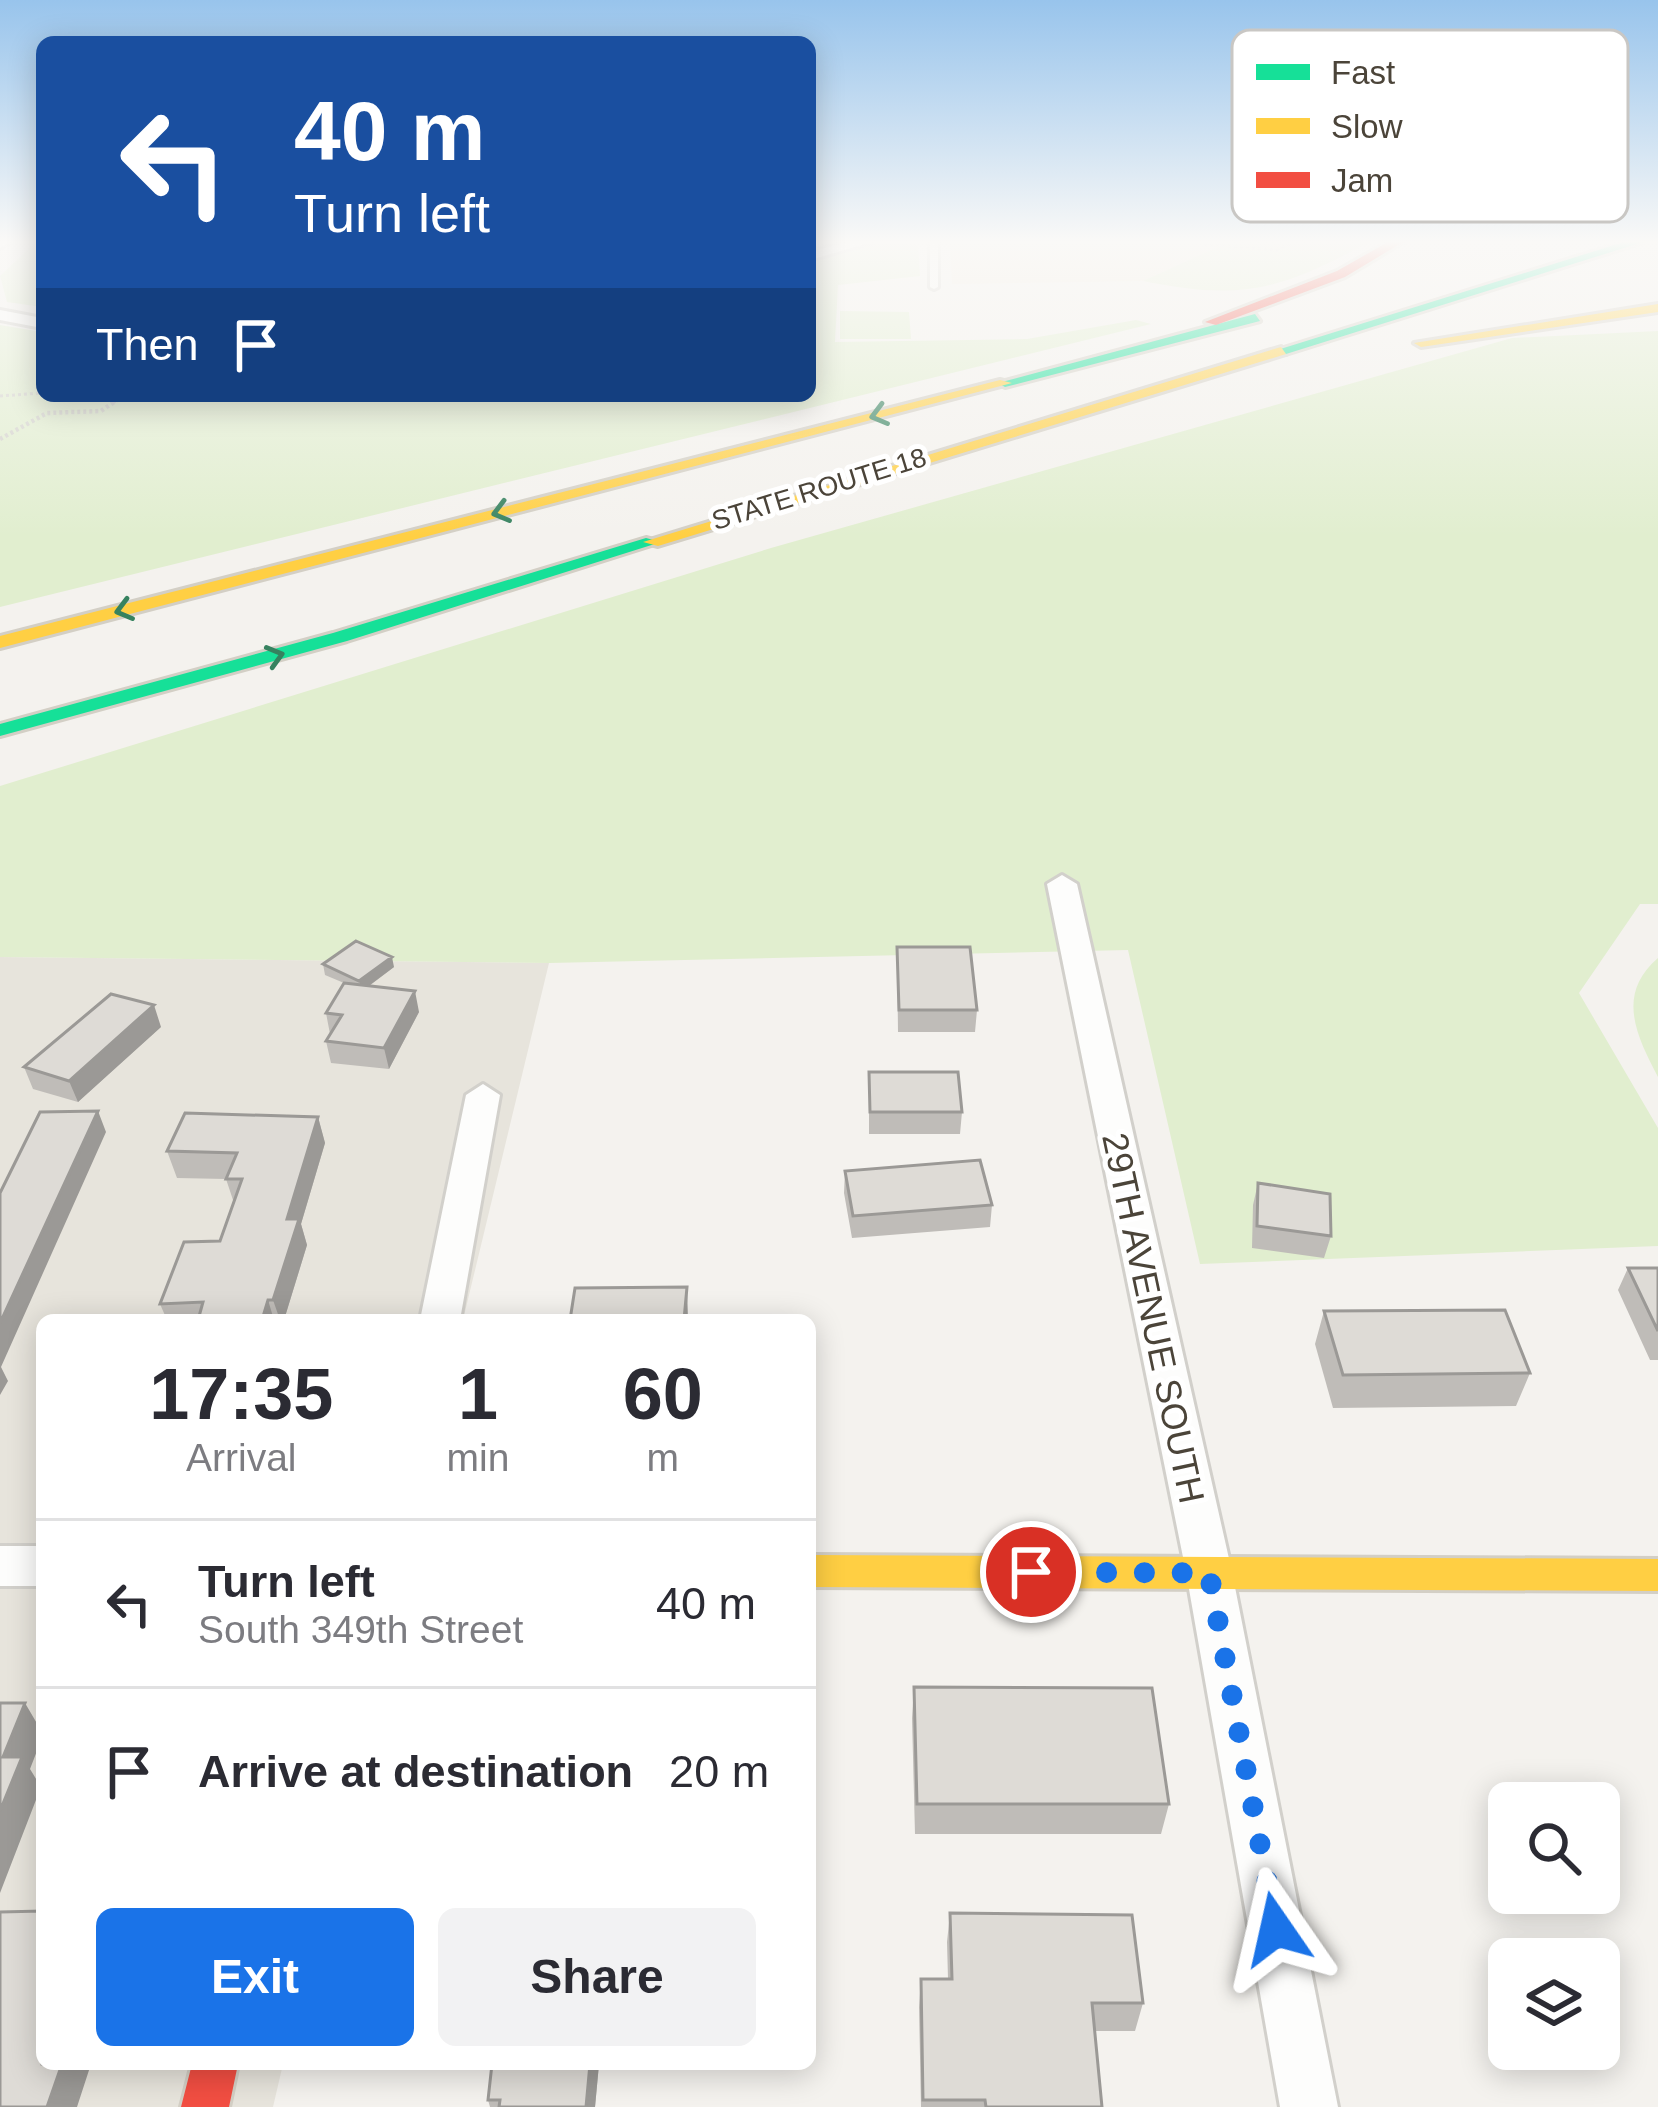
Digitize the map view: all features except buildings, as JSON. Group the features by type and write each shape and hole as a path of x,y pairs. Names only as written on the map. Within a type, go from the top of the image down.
{"main road":[{"path":"1154,343 1161,340"},
{"path":"0,642 1165,340"},
{"name":"STATE ROUTE 18","path":"0,706 207,651 1256,340"},
{"name":"STATE ROUTE 18","path":"0,730 340,637 1313,340"},
{"path":"1400,348 1436,340"},
{"path":"340,637 626,564 1331,366"},
{"path":"816,1571 1658,1575"},
{"path":"205,2107 214,2070"}],"street":[{"name":"29TH AVENUE SOUTH","path":"1062,884 1209,1573 1309,2107"},
{"path":"441,1314 484,1095"},
{"path":"0,1566 36,1566"}],"path":[{"path":"0,396 36,393"},
{"path":"0,439 46,413 100,411 114,402"}],"shaded area":[{"path":"0,957 549,963 464,1314 36,1314 36,2070 282,2070 273,2107 0,2107"}],"green space":[{"path":"0,340 36,340 36,402 816,402 816,340 1085,340 0,607"},
{"path":"1504,340 1658,340 1658,904 1640,904 1579,993 1658,1128 1658,1246 1200,1264 1128,950 549,963 0,957 0,786 771,548"},
{"path":"1658,958 1658,1077 1637,1030 1634,1000 1645,972"}],"traffic: fast":[{"path":"1005,383 1169,340"},
{"path":"1281,351 1316,340"},
{"path":"0,730 340,637 652,542"}],"traffic: slow":[{"path":"1421,343 1439,340"},
{"path":"652,542 1281,351"},
{"path":"0,642 1005,383"},
{"path":"816,1571 1658,1575"}],"traffic: jam":[{"path":"205,2107 214,2070"}],"route":[{"path":"1031,1572 1209,1573 1276,1929"}]}
